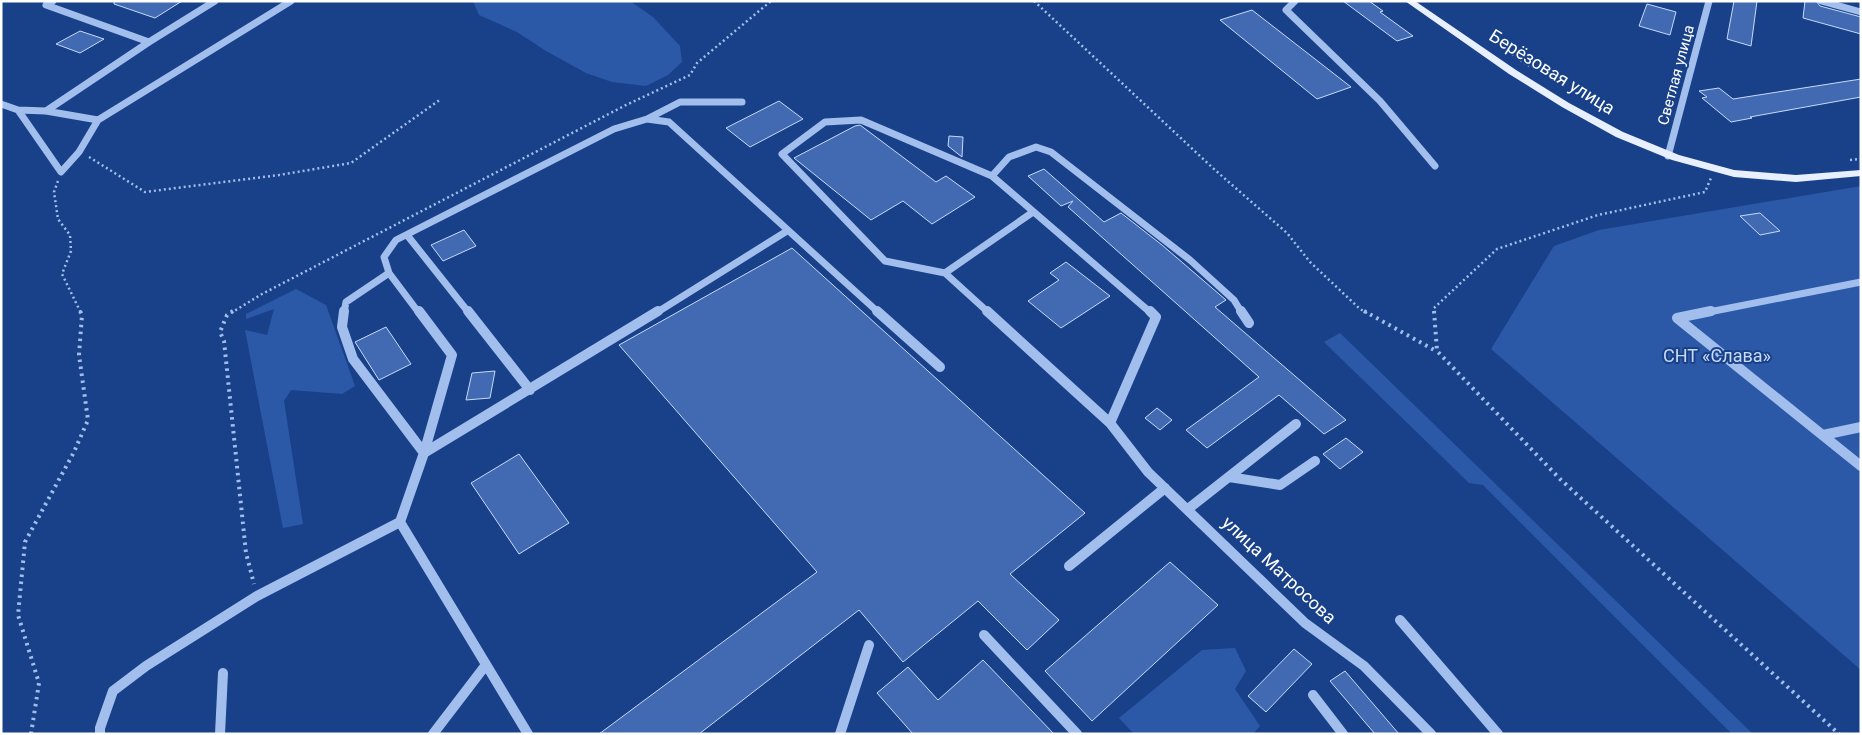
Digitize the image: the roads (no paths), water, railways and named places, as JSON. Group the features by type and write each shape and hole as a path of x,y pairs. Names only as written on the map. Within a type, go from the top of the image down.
{"main road":[{"name":"Берёзовая улица","path":"1408,1 1571,109 1635,142 1668,156 1715,170 1760,178 1840,177 1861,173"}],"street":[{"path":"53,1 46,5 149,42"},
{"path":"46,111 214,1"},
{"path":"18,110 61,172 79,152 98,120 291,1"},
{"path":"1294,1 1286,10 1380,101 1435,166"},
{"name":"Светлая улица","path":"1668,156 1709,1"},
{"path":"1821,1 1861,12"},
{"path":"100,734 100,728 112,691 146,666 257,596 400,522 424,453 452,355 389,273 384,257 396,240 614,129 647,119 680,102 742,102"},
{"path":"1,104 18,110 46,111 98,120"},
{"path":"647,119 668,122 940,367"},
{"path":"1110,423 1156,318 992,176 862,120 825,122 782,154 885,261 945,273 1110,423 1148,472"},
{"path":"992,176 1009,157 1036,147 1051,152 1190,260 1234,300 1249,323"},
{"path":"945,273 1033,212"},
{"path":"424,453 530,390 787,231"},
{"path":"407,235 530,390"},
{"path":"389,273 346,302 342,327 353,360 424,453"},
{"path":"1861,282 1677,318 1861,466"},
{"path":"1188,509 1296,424"},
{"path":"1823,435 1861,427"},
{"path":"1229,477 1280,486 1315,461"},
{"name":"улица Матросова","path":"1148,472 1305,623 1364,666 1431,734"},
{"path":"1069,566 1165,488"},
{"path":"400,522 485,666 528,734"},
{"path":"1400,620 1498,734"},
{"path":"984,635 1077,734"},
{"path":"840,734 869,645"},
{"path":"433,734 485,666"},
{"path":"220,734 223,674"},
{"path":"1313,695 1343,734"}],"park label":[{"name":"СНТ «Слава»","path":"1717,356"}]}
